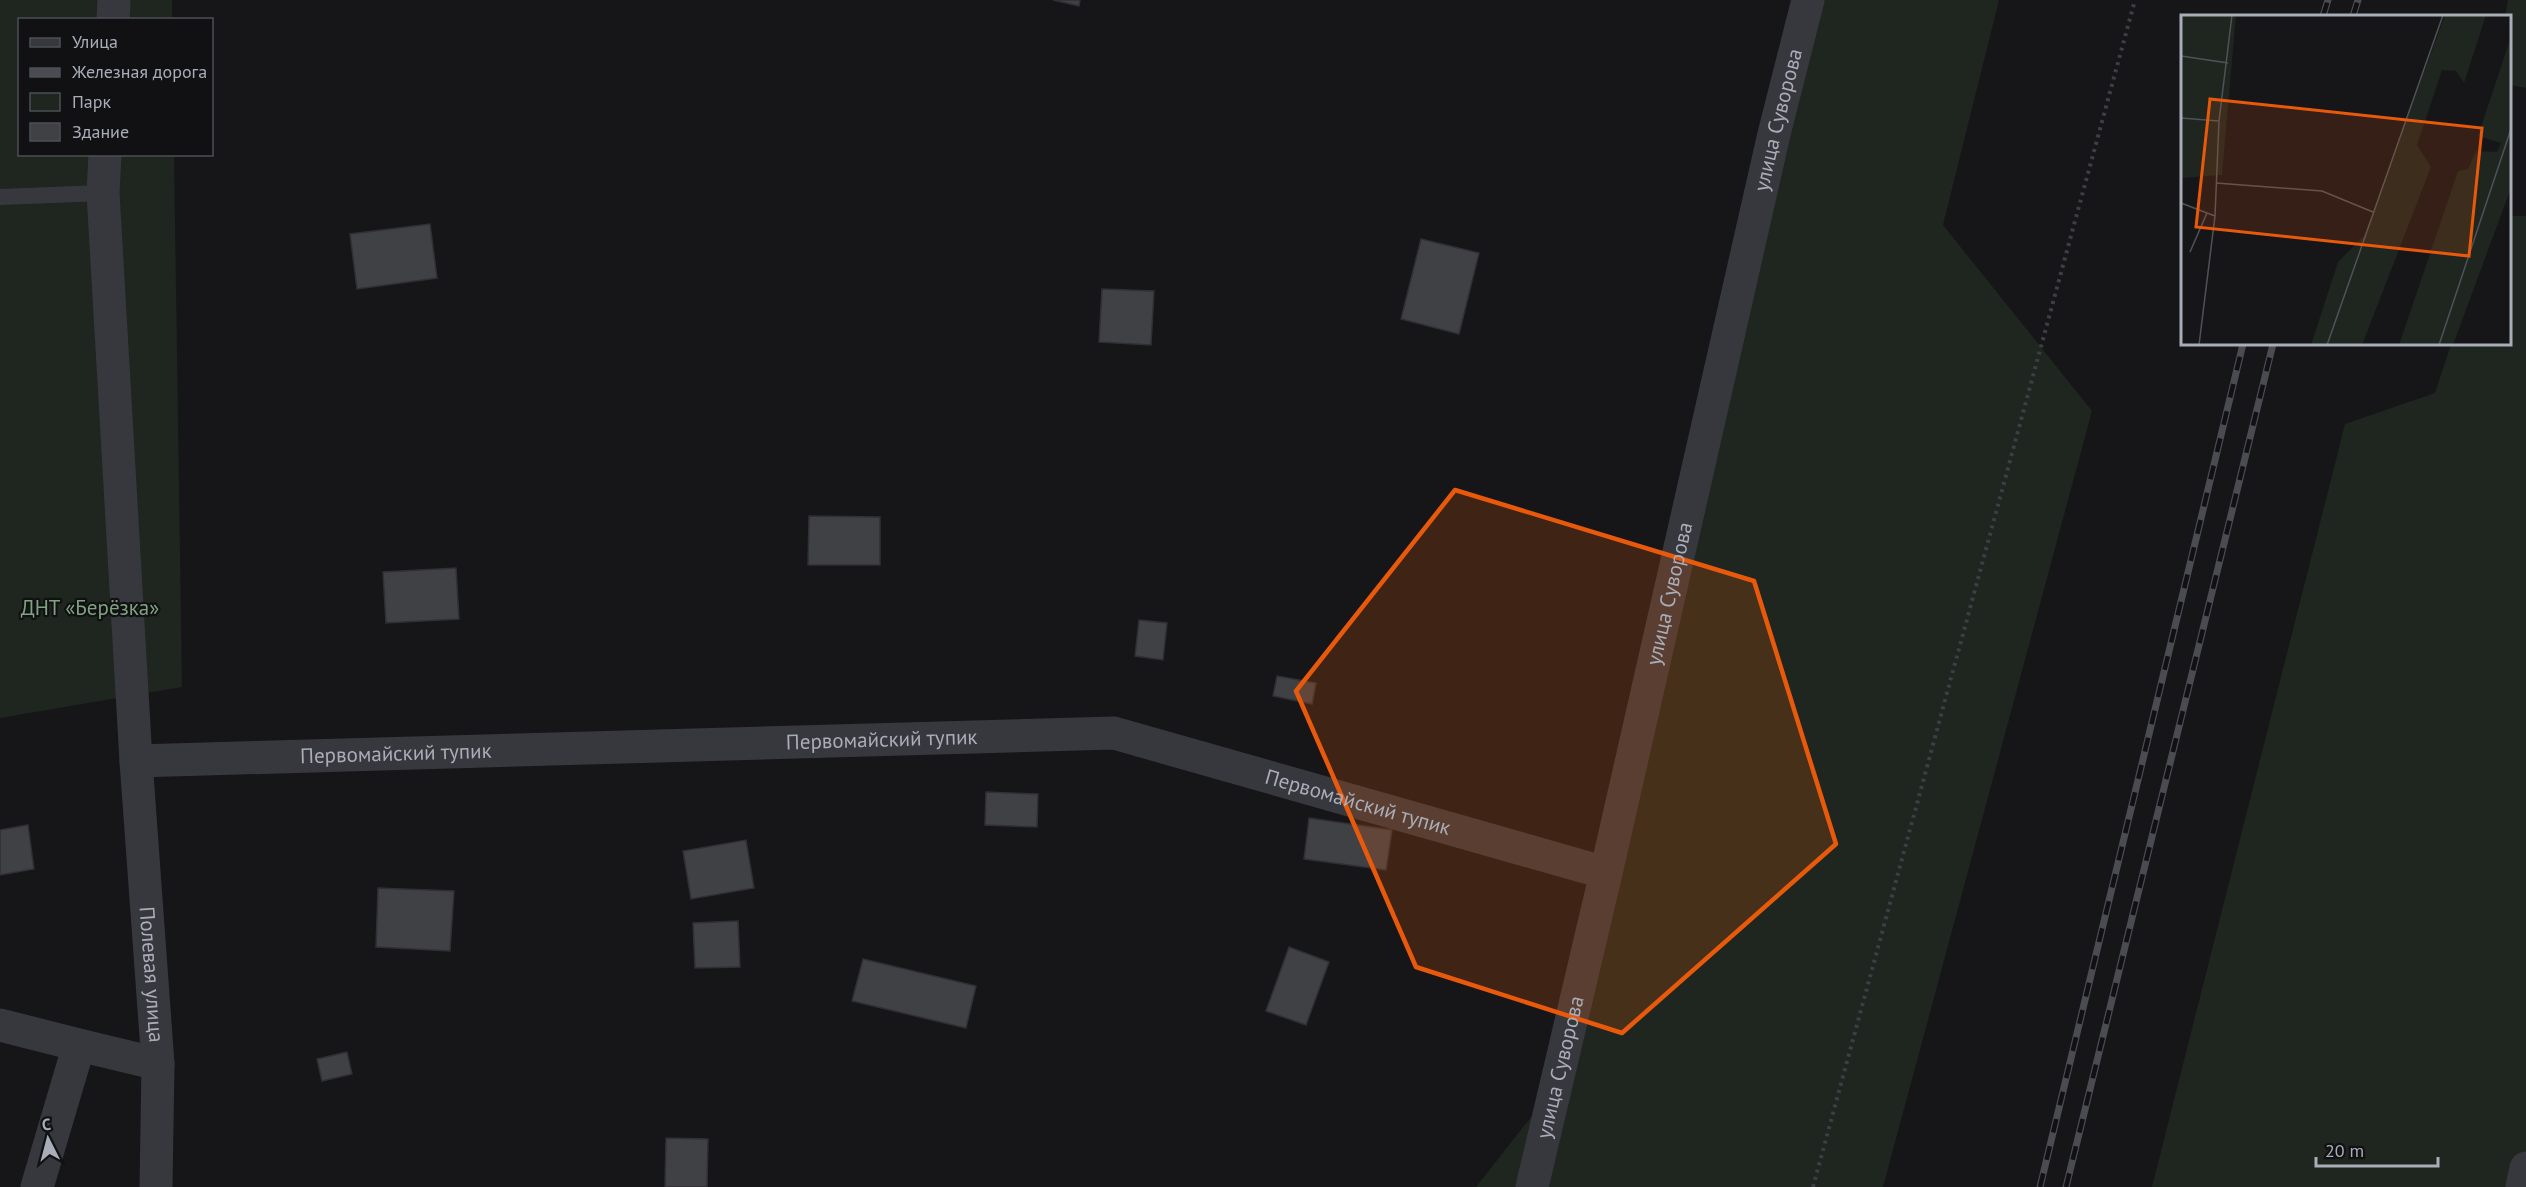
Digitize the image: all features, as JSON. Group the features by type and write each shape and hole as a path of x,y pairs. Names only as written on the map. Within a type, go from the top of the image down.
{"street":[{"path":"113,18 114,0"},
{"name":"улица Суворова","path":"1532,1187 1606,873 1771,146 1808,0"},
{"name":"Полевая улица","path":"105,156 103,194 136,761 158,1064 156,1187"},
{"name":"Первомайский тупик","path":"136,761 1114,733 1606,873"},
{"path":"0,1024 158,1064"},
{"path":"37,1187 79,1045"},
{"path":"2522,1187 2526,1168"}],"lane":[{"path":"0,197 103,194"}],"path":[{"path":"1813,1187 2135,0"}],"highlighted area":[{"path":"1455,490 1754,581 1836,844 1622,1033 1416,967 1296,691"}],"green space":[{"name":"ДНТ «Берёзка»","path":"0,0 172,0 172,18 18,18 18,156 174,156 182,687 0,718"},
{"path":"1823,0 1999,0 1943,225 2092,411 1883,1187 1476,1187 1542,1103"},
{"path":"2508,0 2526,0 2526,88 2511,85 2511,15 2505,15"},
{"path":"2511,216 2526,216 2526,1187 2152,1187 2345,424 2435,393 2451,345 2511,345"}],"building":[{"path":"1053,0 1080,0 1079,6"},
{"path":"430,224 437,278 357,289 350,234"},
{"path":"1421,239 1479,253 1459,334 1401,319"},
{"path":"1102,289 1154,291 1151,345 1099,342"},
{"path":"809,516 880,517 880,565 808,565"},
{"path":"456,568 459,619 386,623 383,572"},
{"path":"1139,620 1167,623 1163,660 1135,656"},
{"path":"1277,676 1316,683 1312,704 1273,696"},
{"path":"986,792 1038,794 1037,827 985,825"},
{"path":"1309,818 1392,830 1386,870 1304,859"},
{"path":"28,825 34,869 0,875 0,830"},
{"path":"746,840 754,888 691,899 683,851"},
{"path":"378,888 454,891 450,951 376,947"},
{"path":"738,921 740,967 695,968 693,923"},
{"path":"1289,947 1329,962 1306,1025 1266,1011"},
{"path":"863,959 976,986 966,1028 852,1001"},
{"path":"347,1052 352,1074 322,1081 317,1059"},
{"path":"666,1138 708,1139 707,1187 665,1187"}],"railway":[{"path":"2323,15 2328,0"},
{"path":"2353,15 2358,0"},
{"path":"2040,1187 2243,345"},
{"path":"2066,1187 2273,345"}]}
